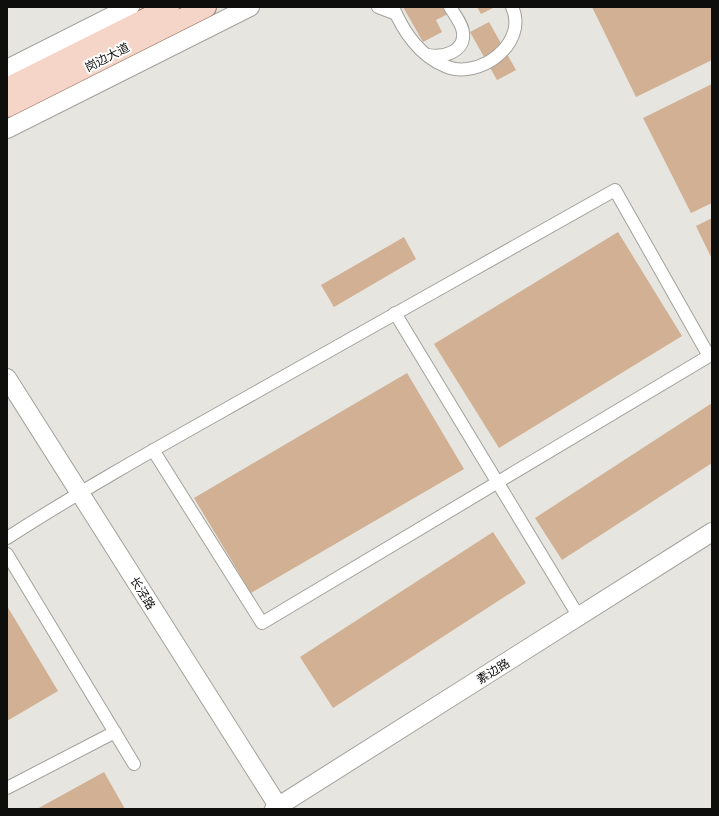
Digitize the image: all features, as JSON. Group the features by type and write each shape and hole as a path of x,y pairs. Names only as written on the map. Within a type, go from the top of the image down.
{"main road":[{"name":"岗边大道","path":"7,88 169,7"},
{"name":"岗边大道","path":"7,107 206,7"}],"street":[{"path":"7,69 130,7"},
{"path":"7,129 250,7"},
{"path":"378,7 395,10 406,32 422,51 445,66 465,70 485,65 500,54 511,39 515,21 515,12 512,7"},
{"path":"422,51 435,56 443,56 449,54 460,45 464,31 450,7"},
{"path":"7,538 79,492 153,450 395,313 614,190 708,356 262,624 153,450"},
{"path":"395,313 579,617"},
{"name":"长泾路","path":"7,378 278,808"},
{"name":"素边路","path":"278,808 712,532"},
{"path":"7,554 134,764"},
{"path":"7,788 115,732"}],"building":[{"path":"403,7 462,7 436,20 442,32 423,42"},
{"path":"477,7 495,7 481,14"},
{"path":"592,7 712,7 712,60 636,97"},
{"path":"489,22 516,70 497,80 470,32"},
{"path":"712,84 712,203 691,213 643,118"},
{"path":"712,218 712,259 696,226"},
{"path":"618,232 682,336 499,448 434,344"},
{"path":"404,237 416,259 334,307 321,285"},
{"path":"407,373 464,469 251,593 194,498"},
{"path":"712,403 712,463 562,560 535,518"},
{"path":"493,532 526,583 333,708 300,657"},
{"path":"7,606 58,691 7,721"},
{"path":"104,772 125,809 37,809"}]}
